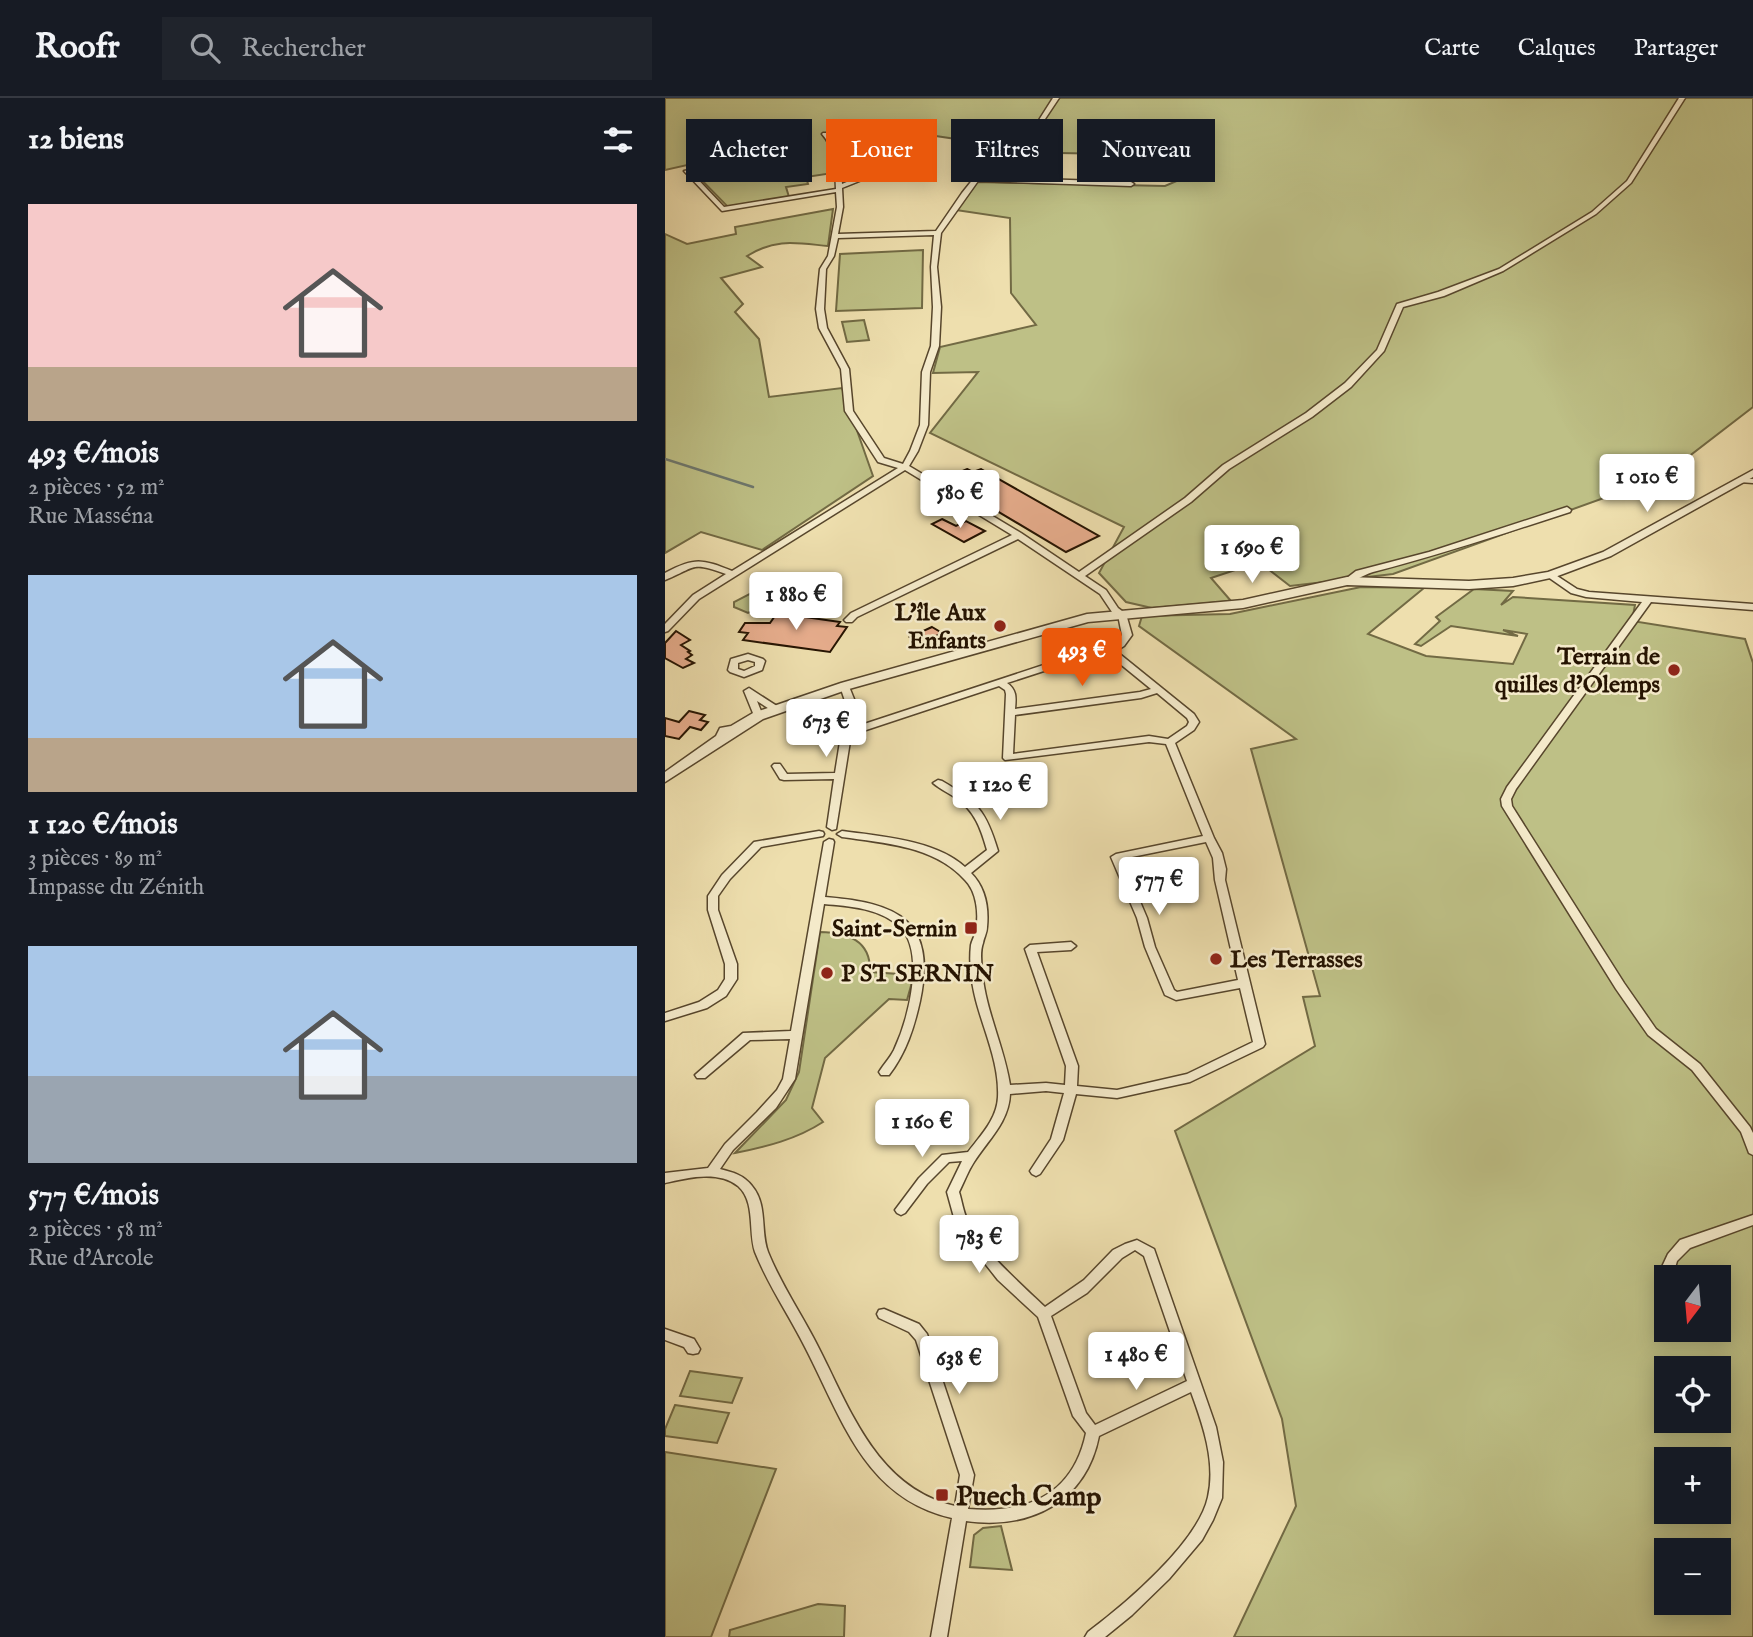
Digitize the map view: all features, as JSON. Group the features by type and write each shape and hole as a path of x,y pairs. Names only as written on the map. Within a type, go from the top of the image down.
{"street":[{"path":"1042,119 1056,98"},
{"path":"1081,575 1188,500 1226,467 1309,415 1348,385 1380,351 1400,306 1441,294 1501,270 1612,200 1629,182 1682,98"},
{"path":"825,134 831,140 838,158 840,188 835,236 831,256 823,269 820,289 823,328 845,369 849,411 881,460 905,467 1018,534 1103,592 1115,610 1122,614 1127,635 1121,644 1110,651 1086,654 847,733"},
{"path":"697,182 722,209 840,188 852,182"},
{"path":"665,629 696,597 731,573 905,467 924,425 926,372 935,346 937,307 934,267 938,233 974,182"},
{"path":"1063,182 1131,184"},
{"path":"835,236 938,233"},
{"path":"665,778 721,738 758,716 845,686 1087,618 1243,604 1347,581 1469,585 1513,582 1551,575 1607,554 1749,478"},
{"path":"1347,581 1359,573 1432,554 1567,510"},
{"path":"849,620 854,615 1018,534"},
{"path":"665,577 692,562 731,573"},
{"path":"1551,575 1574,591 1589,595 1753,607"},
{"path":"1648,600 1511,789 1506,799 1507,806 1613,975 1653,1032 1696,1067 1746,1130 1753,1150"},
{"path":"999,682 1011,694 1008,758 1149,738 1170,742 1191,729 1194,722 1191,716 1110,651"},
{"path":"744,674 741,682 749,691 777,710"},
{"path":"832,827 851,704 845,686"},
{"path":"1010,713 1141,695 1158,690"},
{"path":"749,691 758,716"},
{"path":"1004,1090 1071,1089 1117,1094 1190,1078 1259,1044 1220,880 1221,868 1216,849 1170,742"},
{"path":"777,766 784,777 839,776"},
{"path":"938,783 970,801 982,816 993,851 966,871"},
{"path":"665,1017 703,1006 722,993 731,979 731,964 713,910 713,896 726,877 758,845 819,834 825,828 832,827 839,828 842,834"},
{"path":"819,834 820,839 829,842 837,840 842,834"},
{"path":"665,1178 712,1172 735,1178 750,1191 756,1211 759,1246 771,1275 800,1324 861,1445 886,1478 926,1505 961,1514 994,1518 1029,1511 1056,1499 1078,1476 1090,1454 1093,1432 1080,1416 1044,1314 1003,1276 972,1240 961,1222 953,1192 971,1156 990,1133 1002,1110 1004,1090 980,997 976,964 978,940 982,930 981,905 966,871 932,851 910,844 842,834"},
{"path":"1209,838 1115,857 1142,918 1150,947 1169,992 1176,996 1245,983"},
{"path":"712,1172 719,1156 781,1097 789,1079 829,842"},
{"path":"819,900 852,901 876,907 902,922 917,940 921,967 919,987 900,1055 885,1072"},
{"path":"1037,1171 1057,1140 1071,1089 1072,1066 1030,950 1071,946"},
{"path":"701,1075 747,1036 796,1035"},
{"path":"901,1210 923,1181 946,1158 971,1156"},
{"path":"1669,1265 1676,1251 1685,1244 1753,1220"},
{"path":"1044,1314 1067,1301 1094,1279 1122,1249 1137,1245 1149,1253 1213,1437 1217,1475 1214,1500 1202,1527 1163,1576 1119,1619 1093,1637"},
{"path":"884,1314 914,1328 922,1338 967,1475 939,1637"},
{"path":"665,1335 689,1343 693,1349"},
{"path":"1093,1432 1195,1384"}],"green space":[{"path":"665,98 1753,98 1753,407 1662,477 1393,574 1290,586 1259,562 1211,578 1231,601 1152,608 1126,602 1099,573 1124,527 930,433 978,372 933,373 940,347 1036,325 1011,293 1010,218 956,210 976,182 1165,186 1174,182 1215,182 1215,119 1077,119 1077,153 1063,153 1063,119 951,119 951,138 937,136 937,119 826,119 826,174 812,176 812,119 686,119 686,165 665,170"},
{"path":"704,182 807,182 786,187 789,197 728,207"},
{"path":"833,209 828,246 786,243 767,246 747,256 762,267 721,278 743,304 735,312 759,339 769,397 842,388 873,476 762,550 701,532 665,553 665,234 687,244 736,234 735,227"},
{"path":"923,250 922,308 836,311 840,254"},
{"path":"864,320 869,340 847,342 842,322"},
{"path":"763,587 781,596 748,613 734,607 734,602"},
{"path":"1361,587 1424,588 1368,634 1426,656 1513,664 1527,634 1503,630 1518,636 1451,626 1421,646 1415,644 1440,621 1436,617 1474,589 1513,591 1501,605 1513,597 1635,605 1632,621 1745,639 1753,663 1753,1637 1234,1637 1296,1506 1282,1419 1175,1131 1315,1046 1303,997 1320,996 1251,749 1296,739 1139,626 1142,616 1230,614"},
{"path":"820,932 840,934 856,940 867,952 870,972 914,975 907,1000 889,999 825,1058 812,1108 823,1122 781,1142 735,1153 786,1100 799,1072"},
{"path":"690,1371 742,1378 732,1403 680,1396"},
{"path":"675,1405 729,1413 717,1443 665,1436 665,1429"},
{"path":"665,1452 776,1469 711,1637 665,1637"},
{"path":"1001,1526 1012,1570 970,1567 974,1535 983,1528"},
{"path":"818,1604 845,1606 844,1637 729,1637 730,1630"}],"building":[{"path":"967,469 973,472 981,469 1099,536 1066,552 960,489 963,488 953,482 953,475"},
{"path":"942,519 956,526 966,521 985,531 964,542 932,524"},
{"path":"777,613 840,622 837,626 847,627 830,652 743,640 748,633 739,632 745,623 770,623"},
{"path":"932,627 942,633 932,638 937,641 925,646 910,637"},
{"path":"676,631 690,640 681,645 692,655 686,659 694,663 683,668 665,658 665,643"},
{"path":"689,711 705,715 700,720 708,722 701,730 690,727 679,739 665,736 665,718 679,722"}],"waterway":[{"path":"665,459 753,487"}],"place":[{"name":"L'île Aux Enfants","path":"1000,626"},
{"name":"Terrain de quilles d'Olemps","path":"1674,670"},
{"name":"Saint-Sernin","path":"971,928"},
{"name":"Les Terrasses","path":"1216,959"},
{"name":"P ST SERNIN","path":"827,973"},
{"name":"Puech Camp","path":"942,1495"}]}
